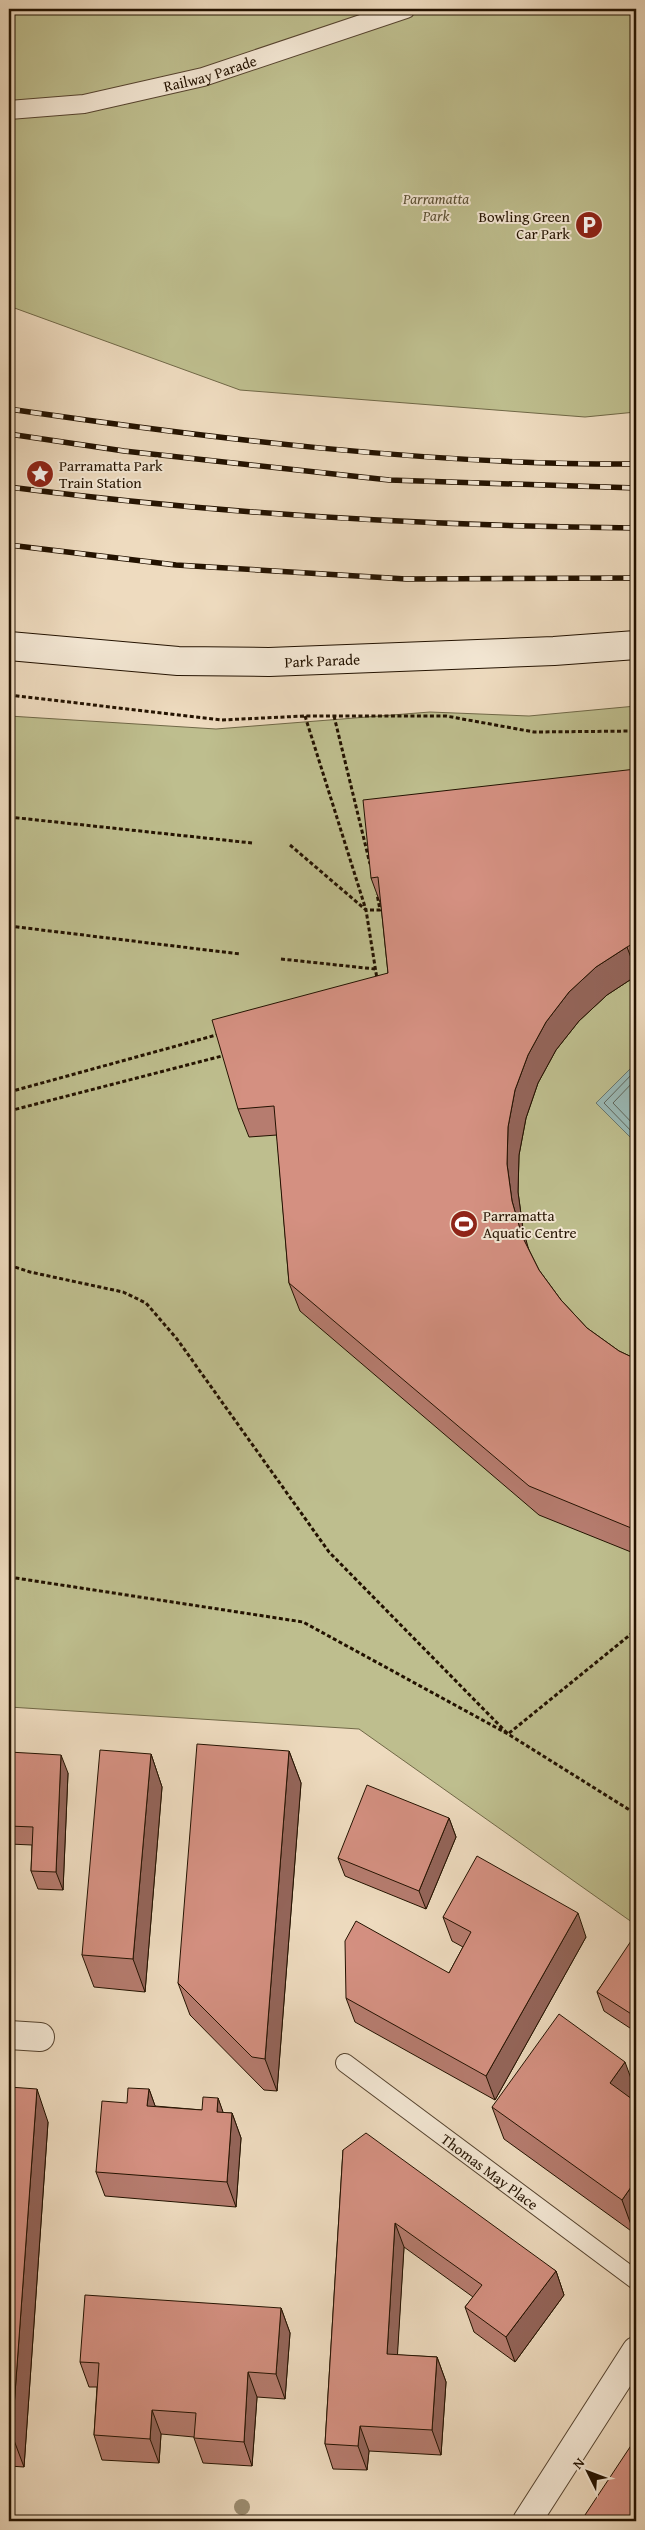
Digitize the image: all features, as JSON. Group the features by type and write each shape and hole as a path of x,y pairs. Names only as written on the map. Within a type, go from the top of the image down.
{"street":[{"name":"Park Parade","path":"9,646 178,661 268,662 554,652 636,645"},
{"path":"9,2035 40,2037"},
{"path":"527,2521 636,2351"}],"lane":[{"name":"Railway Parade","path":"9,110 84,104 203,76 406,9"},
{"name":"Thomas May Place","path":"345,2063 636,2280"}],"path":[{"path":"9,695 221,720 305,716 446,716 534,732 636,731"},
{"path":"305,716 366,910 377,984"},
{"path":"334,716 372,871"},
{"path":"9,817 252,843"},
{"path":"290,845 366,910 380,910 376,889"},
{"path":"9,926 240,954"},
{"path":"280,959 375,969"},
{"path":"9,1092 227,1032"},
{"path":"9,1111 228,1055"},
{"path":"9,1265 30,1272 123,1292 146,1303 177,1339 329,1552 508,1734"},
{"path":"9,1577 303,1622 508,1734 636,1814"},
{"path":"508,1734 636,1630"}],"green space":[{"name":"Parramatta Park","path":"9,9 636,9 636,412 585,417 240,390 9,306"},
{"path":"636,706 636,1925 359,1729 9,1707 9,716 216,729 430,712 529,716"}],"water":[{"path":"636,1063 636,1143 596,1103"}],"building":[{"name":"Parramatta Aquatic Centre","path":"636,769 636,942 596,967 569,992 546,1022 528,1055 515,1090 508,1127 507,1164 512,1201 522,1236 539,1270 561,1300 587,1328 619,1351 636,1359 636,1530 529,1486 289,1283 274,1106 238,1109 212,1020 388,973 378,877 371,878 363,800"},
{"path":"197,1744 289,1751 265,2059 252,2057 178,1983"},
{"path":"100,1750 151,1754 133,1959 82,1955"},
{"path":"9,1752 61,1755 56,1872 31,1871 33,1827 9,1826"},
{"path":"367,1785 449,1818 419,1891 338,1858"},
{"path":"477,1856 578,1913 486,2076 346,1998 345,1941 356,1921 449,1973 471,1932 443,1917"},
{"path":"636,1936 636,2017 597,1992"},
{"path":"559,2014 625,2062 610,2083 636,2102 636,2180 622,2200 492,2107"},
{"path":"9,2087 37,2089 12,2435 9,2435"},
{"path":"128,2088 149,2089 147,2106 202,2110 203,2097 218,2098 217,2112 232,2113 227,2182 96,2172 102,2101 127,2103"},
{"path":"366,2133 556,2271 506,2337 465,2307 482,2285 395,2223 387,2354 437,2357 432,2430 360,2426 358,2446 325,2444 343,2150"},
{"path":"85,2295 281,2308 276,2374 248,2372 244,2442 194,2438 196,2413 152,2410 150,2439 94,2435 99,2363 80,2362"},
{"path":"636,2438 636,2521 581,2521"}],"railway":[{"path":"9,409 243,440 401,455 558,463 636,464"},
{"path":"9,434 124,451 389,480 636,488"},
{"path":"9,487 165,505 322,517 479,525 636,528"},
{"path":"9,545 176,565 406,579 636,578"}],"place":[{"name":"Bowling Green Car Park","path":"589,225"},
{"name":"Parramatta Park Train Station","path":"40,474"},
{"name":"Parramatta Aquatic Centre","path":"464,1224"}]}
